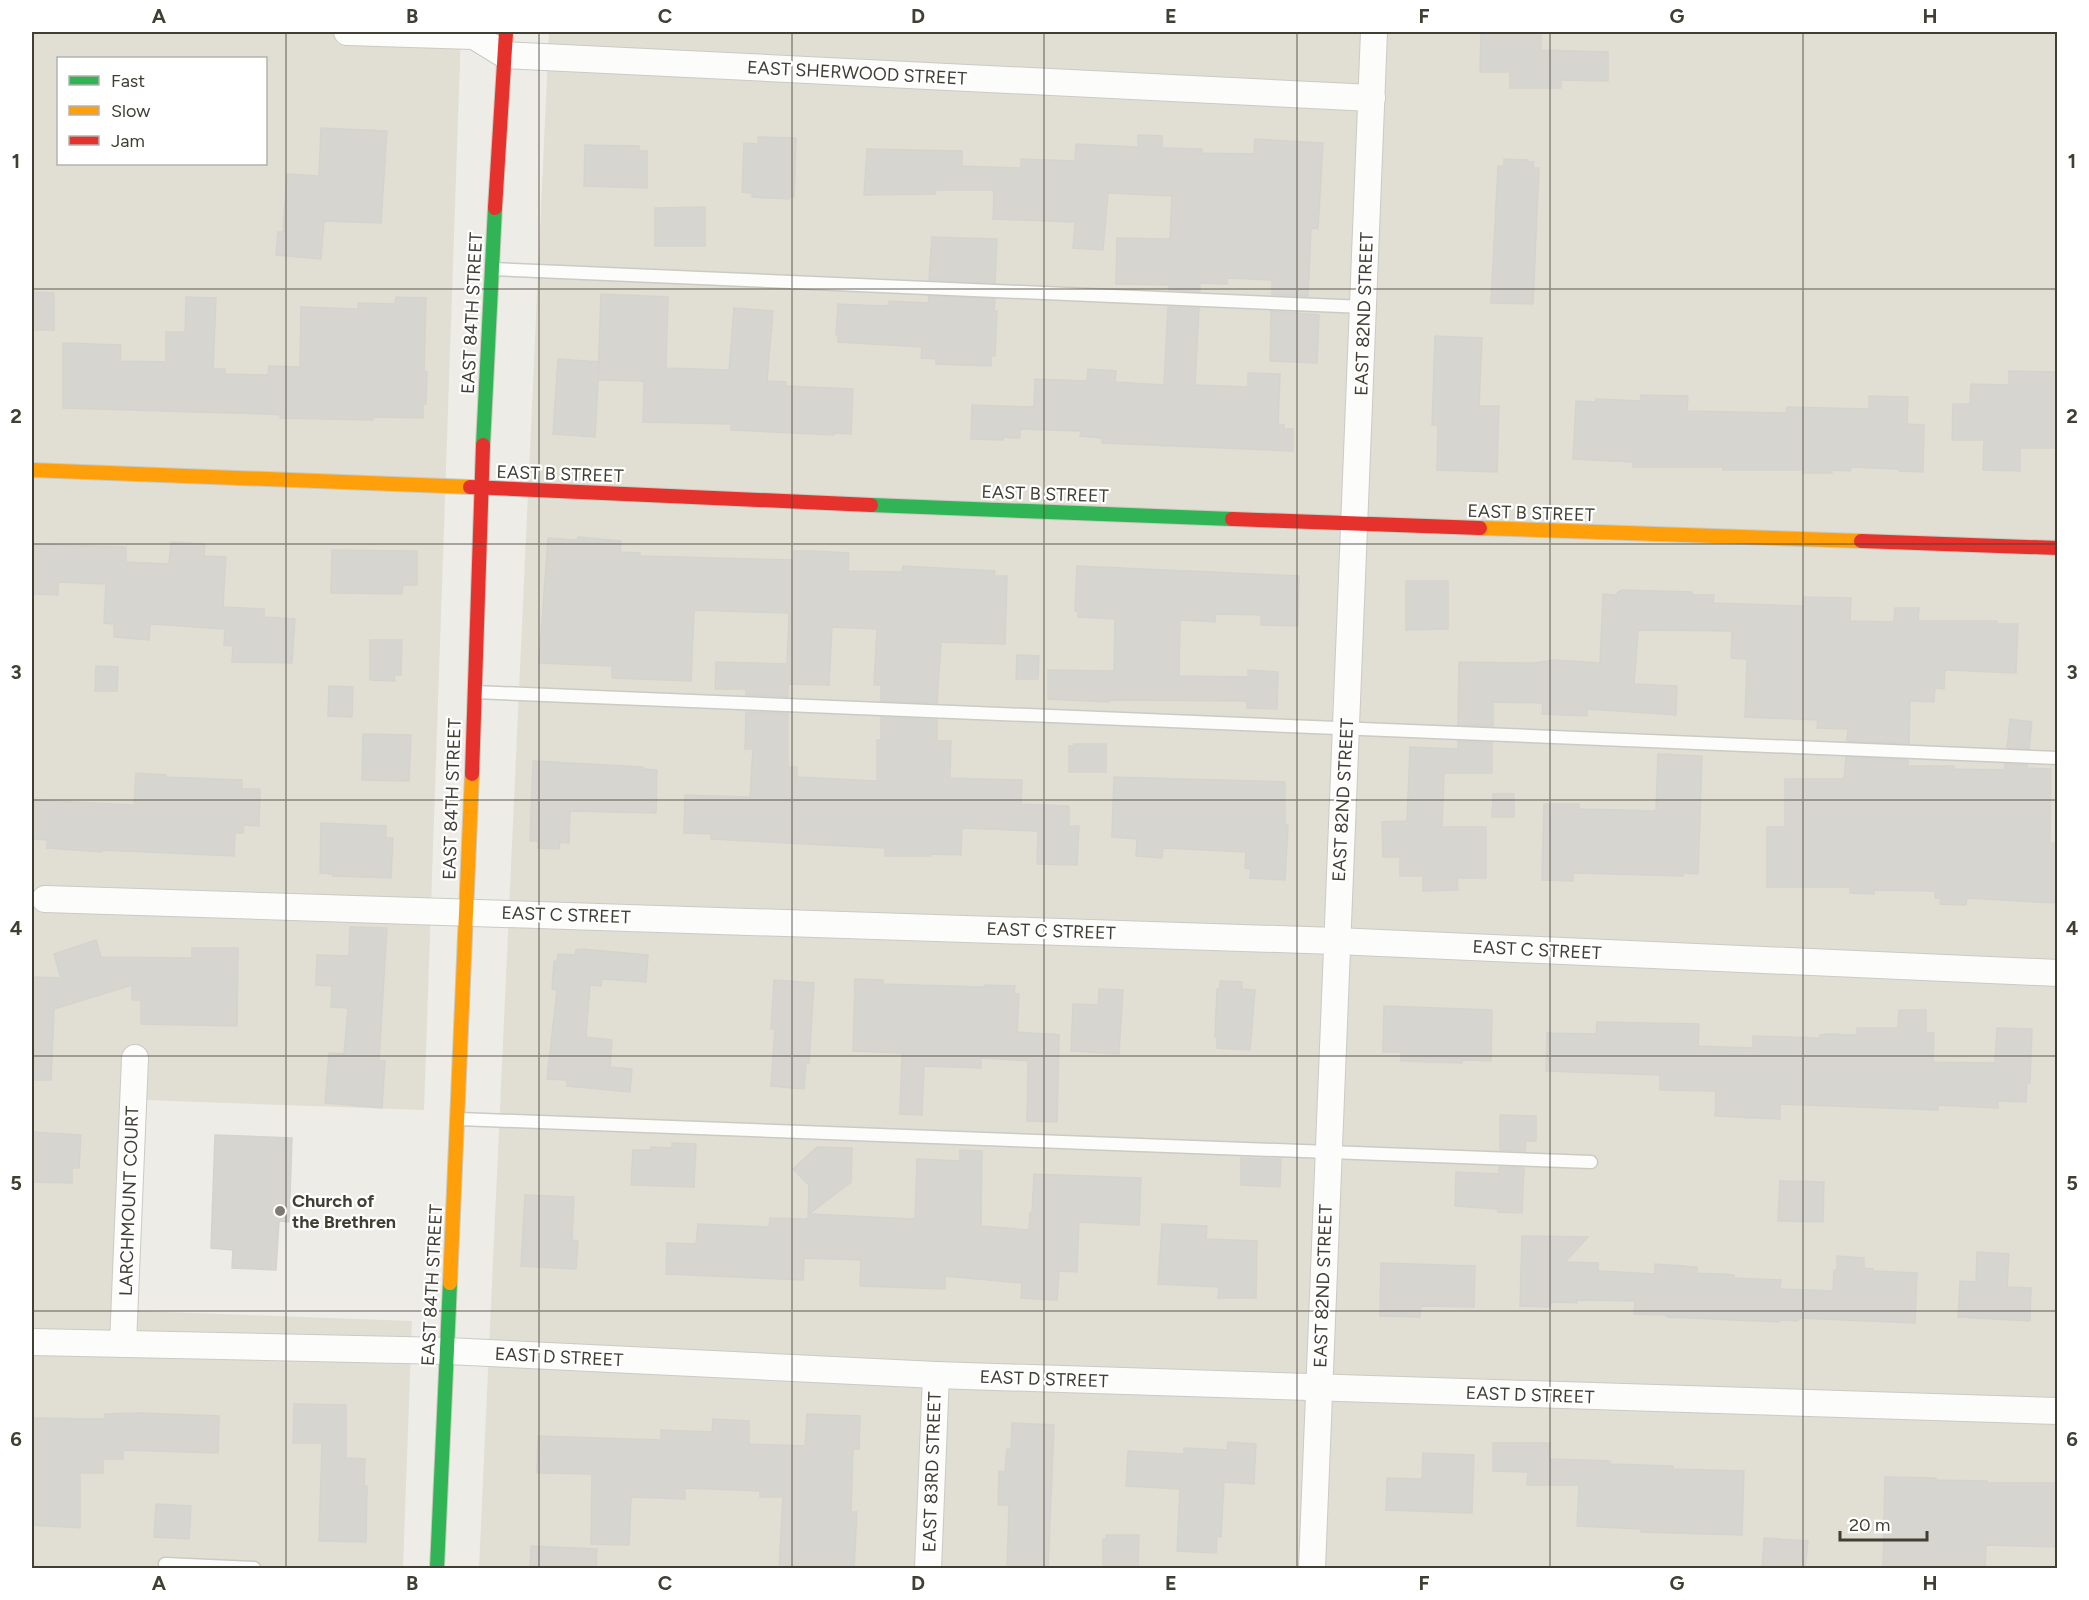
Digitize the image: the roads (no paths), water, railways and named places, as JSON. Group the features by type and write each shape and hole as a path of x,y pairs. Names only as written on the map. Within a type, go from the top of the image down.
{"street":[{"name":"EAST SHERWOOD STREET","path":"347,32 474,36 505,43 1372,98"},
{"name":"EAST 82ND STREET","path":"1312,1569 1336,941 1356,525 1374,32"},
{"name":"EAST 84TH STREET","path":"436,1569 467,911 481,489 491,269 505,43"},
{"name":"EAST B STREET","path":"32,470 198,475 1356,525 2058,548"},
{"name":"EAST C STREET","path":"45,899 1336,941 2058,973"},
{"name":"LARCHMOUNT COURT","path":"123,1344 135,1058"},
{"name":"EAST D STREET","path":"32,1342 447,1351 936,1375 2058,1411"},
{"name":"EAST 83RD STREET","path":"928,1569 936,1375"}],"lane":[{"path":"491,269 1364,307"},
{"path":"474,692 2058,758"},
{"path":"457,1119 1328,1154 1591,1162"},
{"path":"165,1564 254,1569"}],"place":[{"name":"Church of the Brethren","path":"280,1211"}]}
